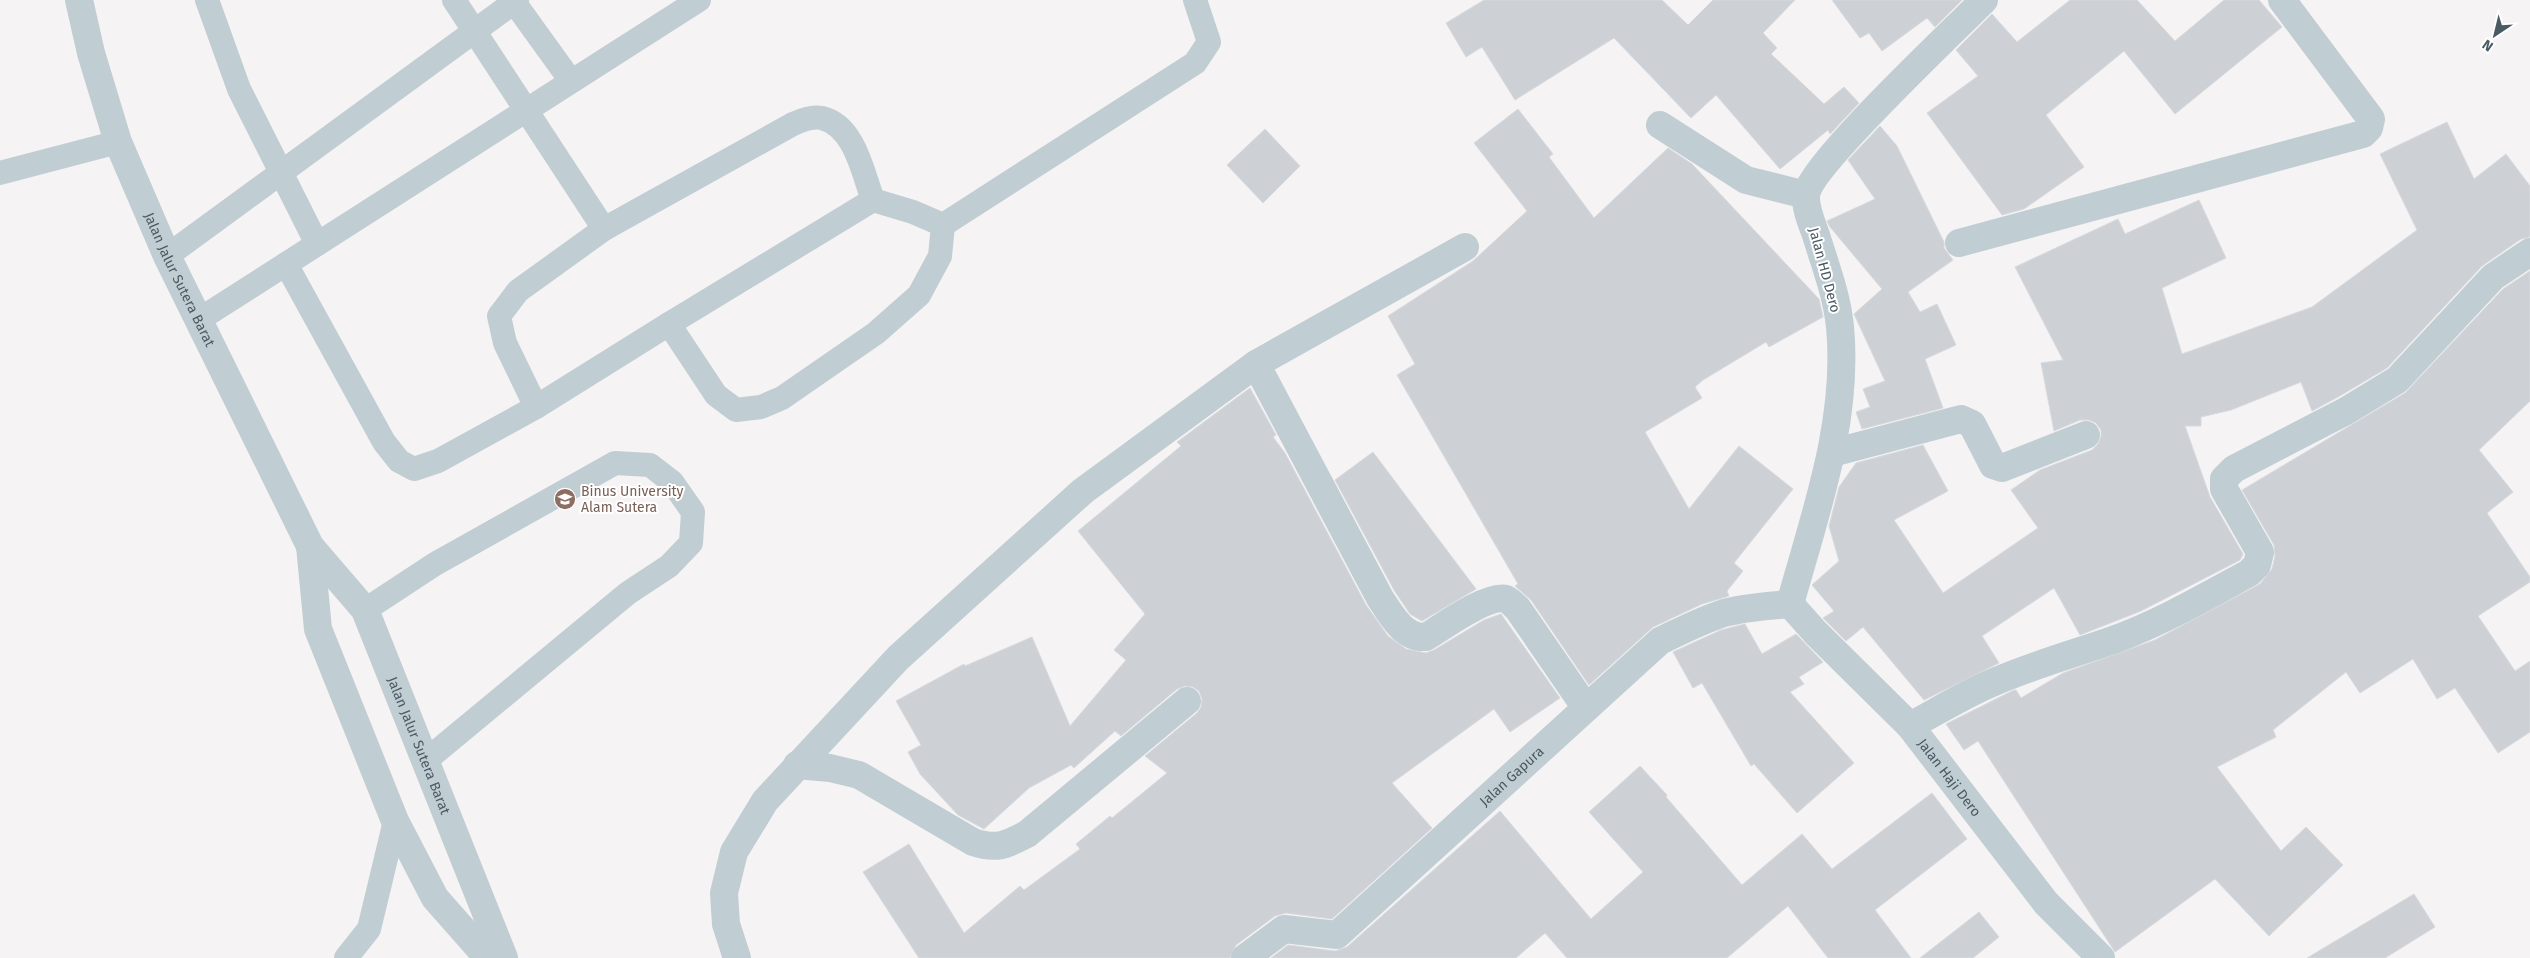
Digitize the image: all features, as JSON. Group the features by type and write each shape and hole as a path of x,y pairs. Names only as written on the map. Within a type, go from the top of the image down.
{"street":[{"name":"Jalan Jalur Sutera Barat","path":"79,0 91,53 118,142 167,256 200,319 310,546 365,610 424,762 504,958"},
{"path":"1660,125 1746,180 1806,194 1820,170 1842,144 1984,0"},
{"path":"1959,243 2363,134 2369,128 2371,119 2282,0"},
{"name":"Jalan HD Dero","path":"1790,604 1832,453 1840,394 1840,327 1833,291 1809,212 1806,194"},
{"path":"737,958 726,924 724,893 734,852 765,801 898,658 1084,491 1256,364 1465,246"},
{"path":"1910,726 1993,682 2056,658 2114,640 2249,573 2257,565 2260,552 2224,489 2224,480 2234,469 2346,411 2397,380 2493,277 2530,252"},
{"path":"1256,364 1380,598 1406,632 1416,638 1426,636 1494,599 1506,599 1518,609 1586,708"},
{"path":"1832,453 1961,418 1972,424 1993,465 2002,468 2086,435"},
{"name":"Jalan Jalur Sutera Barat","path":"310,546 318,628 394,820 435,898 488,958"},
{"name":"Jalan Haji Dero","path":"1790,604 1815,632 1910,726 2046,903 2101,958"},
{"name":"Jalan Gapura","path":"1245,958 1284,929 1337,935 1660,641 1704,620 1725,613 1747,608 1790,604"},
{"path":"797,765 830,768 859,775 885,788 973,842 990,848 1008,844 1027,834 1186,701"}],"lane":[{"path":"207,0 239,89 317,244"},
{"path":"454,0 604,229"},
{"path":"200,319 570,81 700,0"},
{"path":"943,225 1195,62 1209,42 1195,0"},
{"path":"167,256 515,1 570,81"},
{"path":"536,407 505,342 499,316 518,291 604,229 792,124 810,118 822,118 836,125 851,142 874,200 943,225"},
{"path":"0,173 118,142"},
{"path":"286,264 384,442 399,461 414,469 438,461 536,407 874,200"},
{"path":"669,324 716,396 736,410 761,407 782,398 876,333 919,295 940,256 943,225"},
{"path":"365,610 435,564 615,462 650,464 672,482 693,512 691,543 669,566 628,593 424,762"},
{"path":"346,958 369,929 394,820"}],"building":[{"path":"1484,0 1662,0 1688,25 1713,0 1795,0 1763,33 1777,48 1771,54 1824,104 1844,87 1859,103 1830,134 1828,130 1780,169 1716,95 1691,118 1614,38 1515,100 1482,47 1466,57 1446,23"},
{"path":"1832,0 1962,0 1935,27 1927,18 1882,51 1869,33 1860,38"},
{"path":"2070,0 2137,0 2175,41 2224,0 2259,0 2282,27 2175,114 2124,51 2046,115 2084,167 2024,209 2002,215 1927,113 1978,76 1956,50 1992,14 2017,42"},
{"path":"1518,109 1553,154 1549,157 1594,218 1668,148 1692,164 1819,299 1823,317 1769,347 1766,342 1703,380 1695,387 1702,398 1645,432 1689,509 1739,446 1793,489 1734,563 1743,571 1727,591 1729,596 1702,604 1653,627 1589,685 1531,600 1515,586 1518,584 1397,375 1415,364 1388,316 1473,261 1527,211 1474,143"},
{"path":"2447,122 2474,179 2506,154 2530,186 2530,237 2521,239 2482,266 2387,368 2338,397 2312,411 2301,382 2231,410 2201,417 2201,426 2185,426 2210,497 2243,554 2240,560 2141,611 2080,635 2054,588 1982,636 1999,663 1924,700 1863,627 1846,641 1823,618 1834,611 1812,585 1839,561 1829,526 1839,487 1856,463 1923,445 1948,491 1894,520 1943,593 2038,528 2011,490 2040,470 2092,450 2098,444 2101,430 2096,423 2089,420 2080,420 2054,431 2041,363 2063,360 2015,267 2118,219 2125,234 2199,200 2226,258 2162,288 2182,354 2312,307 2417,230 2380,154"},
{"path":"1880,126 1897,146 1944,242 1944,248 1953,260 1908,292 1920,312 1937,304 1956,345 1925,359 1943,408 1862,429 1856,412 1870,407 1863,389 1885,381 1854,314 1882,289 1827,221 1875,199 1848,160"},
{"path":"1265,129 1300,166 1263,203 1227,165"},
{"path":"2530,271 2530,401 2479,450 2513,492 2487,513 2530,577 2530,582 2478,616 2515,671 2530,661 2530,732 2498,753 2455,688 2437,699 2413,659 2360,693 2346,672 2273,730 2276,737 2217,767 2281,851 2306,827 2343,865 2269,936 2215,879 2115,952 1978,741 1964,750 1946,724 2014,690 2016,690 2021,698 2063,673 2155,640 2260,584 2272,569 2275,556 2274,545 2242,490 2405,393 2503,289"},
{"path":"1250,388 1276,435 1273,437 1285,453 1366,605 1388,636 1406,649 1426,653 1484,620 1501,614 1560,698 1510,732 1494,709 1392,783 1432,828 1332,919 1286,913 1275,916 1236,945 1230,958 919,958 863,872 909,844 964,933 1020,886 1024,890 1080,849 1076,844 1110,816 1112,818 1167,773 1145,756 1197,713 1201,707 1202,699 1199,691 1193,687 1185,686 1177,689 1121,736 1115,731 1074,768 1071,765 1029,788 984,829 958,815 920,774 908,752 921,745 896,701 964,664 965,666 1032,637 1070,726 1126,660 1114,650 1145,614 1078,531 1181,446 1177,442"},
{"path":"1373,452 1476,589 1422,621 1410,614 1394,590 1335,480"},
{"path":"1745,624 1762,654 1796,634 1823,662 1799,677 1804,684 1790,692 1854,763 1797,813 1754,764 1751,766 1702,683 1693,688 1673,652 1721,630"},
{"path":"1640,766 1667,795 1666,797 1742,885 1802,834 1832,869 1932,793 1967,839 1875,910 1911,958 1828,958 1788,906 1727,958 1567,958 1545,933 1516,958 1271,958 1288,945 1335,951 1347,947 1500,811 1591,919 1643,872 1589,812"},
{"path":"2414,894 2435,927 2385,958 2307,958"},
{"path":"1979,912 1999,937 1973,958 1920,958"}],"place":[{"name":"Binus University Alam Sutera","path":"565,499"}]}
